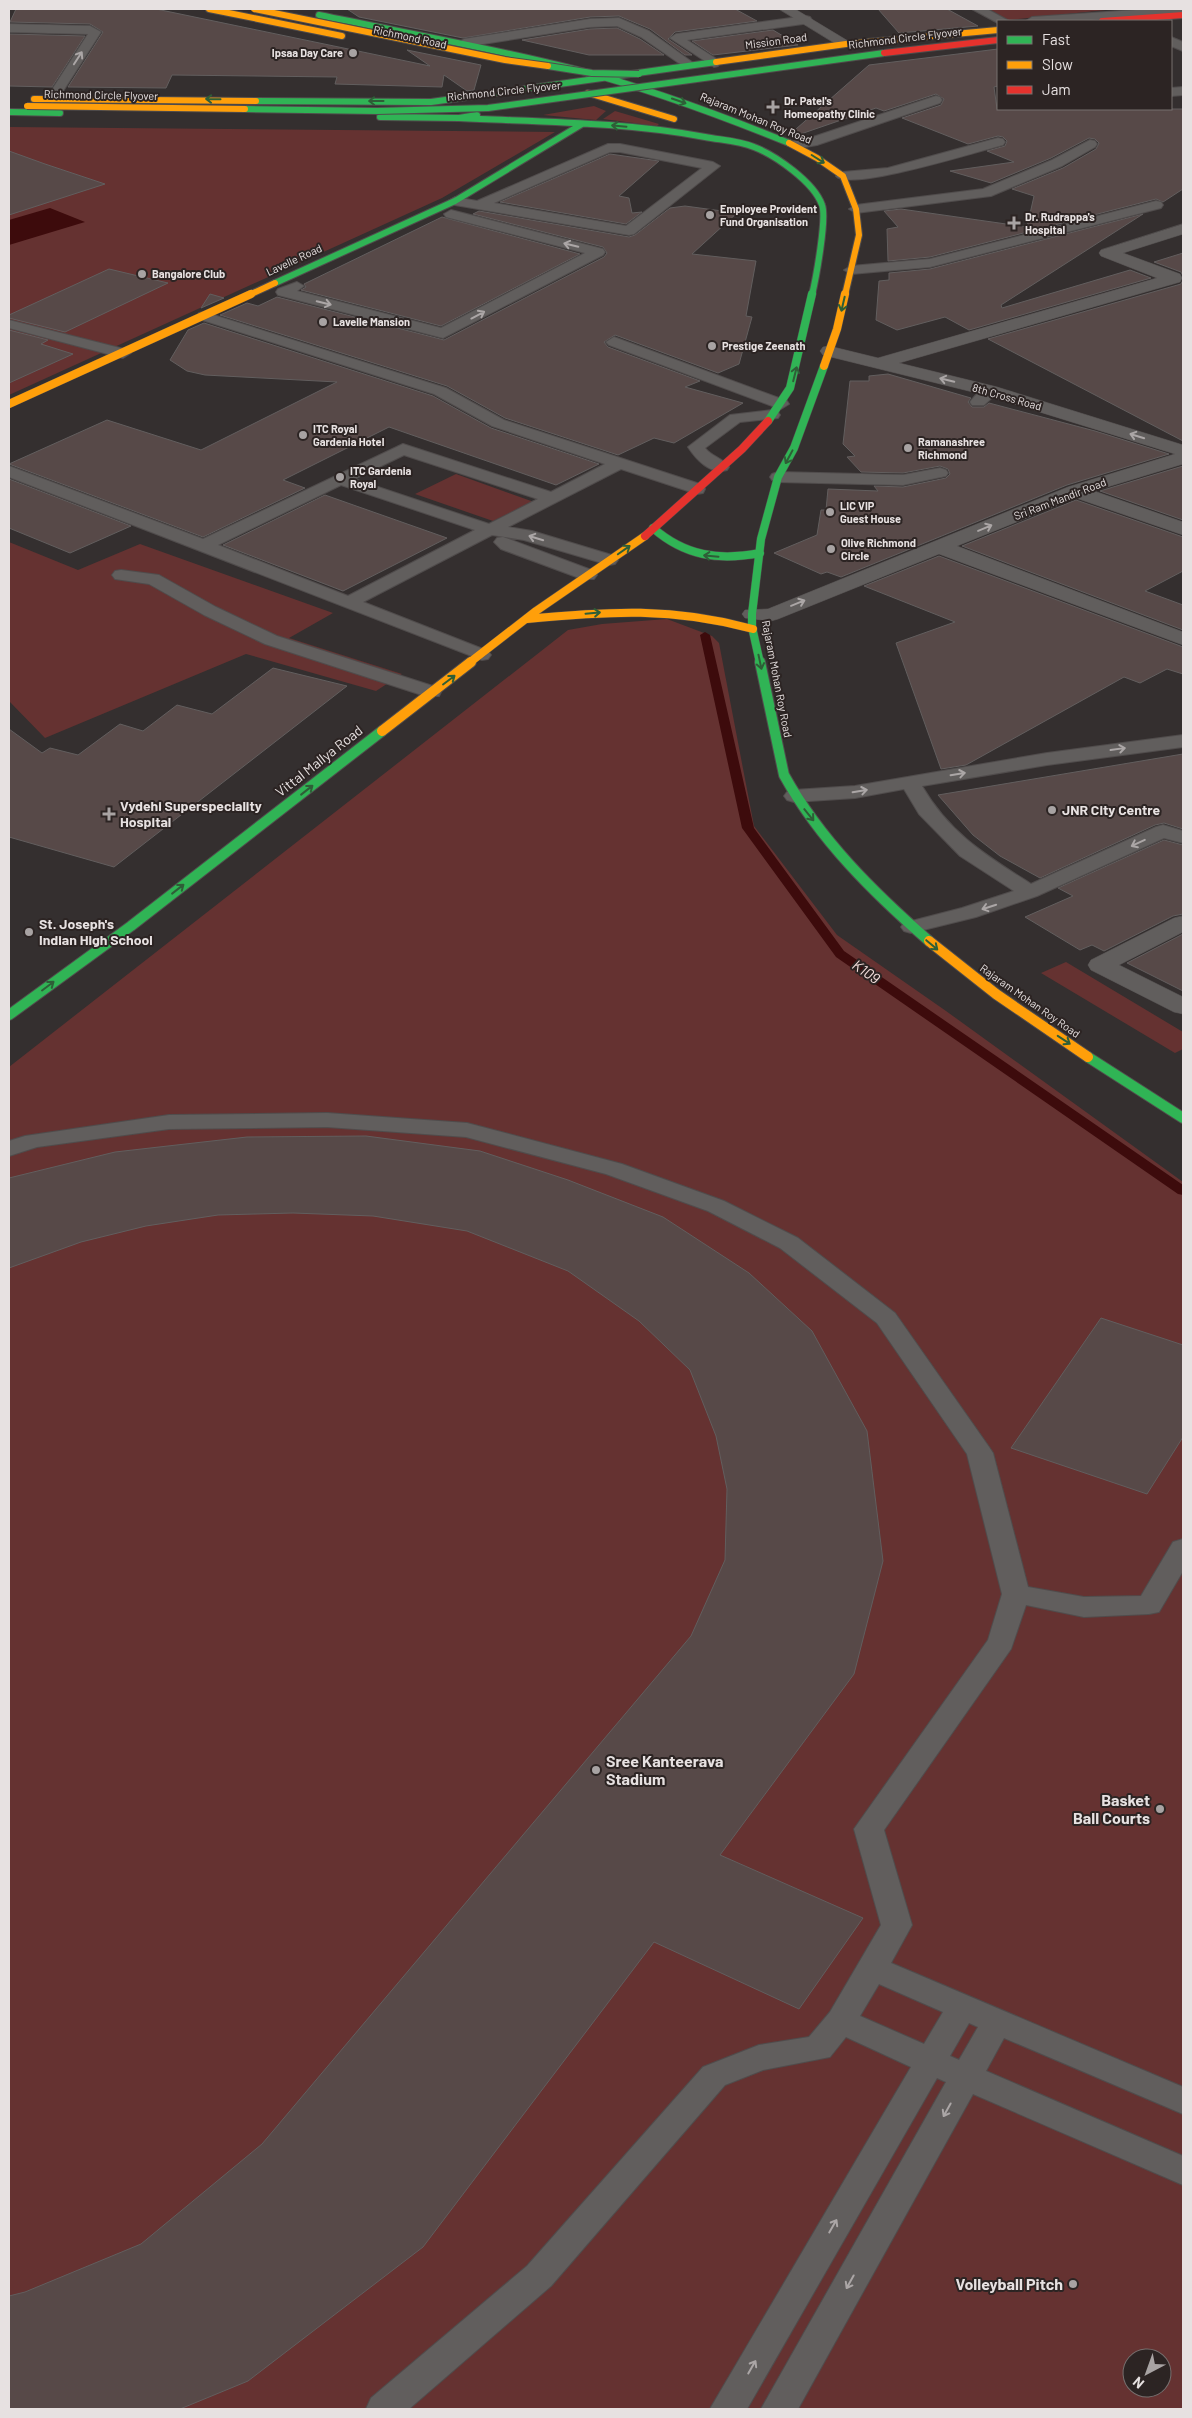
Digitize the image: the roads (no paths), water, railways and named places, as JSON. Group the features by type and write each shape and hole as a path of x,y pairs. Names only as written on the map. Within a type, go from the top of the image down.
{"main road":[{"name":"Richmond Road","path":"210,9 500,68 604,98 753,146"},
{"name":"Richmond Circle Flyover","path":"254,9 505,60 592,73 667,74 997,32"},
{"name":"Richmond Road","path":"286,9 464,42 554,64"},
{"path":"1118,20 1183,16"},
{"path":"1134,20 1183,16"},
{"name":"Mission Road","path":"13,102 52,99 431,102 846,44 997,32"},
{"name":"Richmond Circle Flyover","path":"13,102 27,106 376,111 488,108 884,53 997,40"},
{"path":"9,112 459,118 877,57 997,44"},
{"name":"Rajaram Mohan Roy Road","path":"554,64 649,91 729,118 794,145 843,176 856,210 859,235 837,329 794,448 778,477 760,553 748,618 784,775 794,796 858,876 911,927 994,994 1183,1118"},
{"path":"494,94 504,90 513,77"},
{"name":"Rajaram Mohan Roy Road","path":"459,118 660,130 753,146 782,162 814,190 823,206 823,228 819,261 804,336 792,383 776,409 742,449 653,528 527,619"},
{"name":"Lavelle Road","path":"9,404 455,201 582,124"},
{"path":"653,528 677,548 697,554 731,557 760,553"},
{"path":"536,611 591,604 628,602 689,604"},
{"path":"527,619 657,610 724,618 748,618"},
{"name":"Vittal Mallya Road","path":"9,1015 131,926 527,619"}],"street":[{"path":"786,9 846,44"},
{"path":"1178,279 1107,253 1183,229"},
{"path":"880,362 1178,279"},
{"name":"8th Cross Road","path":"829,351 880,362 985,397 1183,451"},
{"name":"Sri Ram Mandir Road","path":"748,618 771,615 1075,491 1183,458"},
{"path":"1075,491 1183,529"},
{"path":"940,547 1183,639"},
{"path":"1177,934 1100,965 1183,1006"}],"lane":[{"path":"978,9 1001,20"},
{"path":"1046,20 1183,10"},
{"path":"714,62 676,38 806,20"},
{"path":"464,42 590,23 619,22 645,34 690,65"},
{"path":"9,28 90,30 95,32 52,99"},
{"path":"1174,30 1183,47"},
{"path":"794,145 812,142 936,100"},
{"path":"482,205 604,150 620,148 660,130"},
{"path":"843,176 889,172 998,142"},
{"path":"856,210 986,193 1057,163 1090,144"},
{"path":"455,201 629,231 713,166 620,148"},
{"path":"482,205 491,212 505,214"},
{"path":"851,270 930,263 1156,205"},
{"path":"272,285 293,288 283,292 443,333 598,252 434,210"},
{"path":"204,316 440,391 498,423 697,489"},
{"path":"9,324 123,353"},
{"path":"614,342 776,409"},
{"path":"722,467 704,458 696,447 736,418 776,409"},
{"path":"204,545 403,449 553,498"},
{"path":"349,602 618,464"},
{"path":"9,472 204,545 482,655"},
{"path":"778,477 904,480 940,474"},
{"path":"341,480 491,530 526,535 609,560"},
{"path":"491,530 507,545 588,575"},
{"path":"121,575 153,578 210,611 271,640 432,692"},
{"path":"794,796 855,792 1047,759 1183,741"},
{"path":"910,782 926,810 967,852 1030,892"},
{"path":"911,927 969,913 1030,892 1163,831 1183,837"},
{"path":"9,1149 33,1141 169,1122 327,1120 468,1130 614,1169 716,1206 789,1243 886,1318 980,1453 1016,1594 1002,1642 869,1830 897,1925 841,2020 819,2048 759,2058 714,2076 539,2276 384,2409"},
{"path":"1016,1594 1084,1607 1149,1605 1183,1548"},
{"path":"872,1968 1183,2101"},
{"path":"728,2409 928,2061 962,2007"},
{"path":"841,2020 928,2061 966,2075 1183,2171"},
{"path":"779,2409 997,2022"}],"waterway":[{"name":"K109","path":"705,635 748,828 840,954 1183,1191"}],"place":[{"name":"Ipsaa Day Care","path":"353,53"},
{"name":"Dr. Patel's Homeopathy Clinic","path":"773,107"},
{"name":"Employee Provident Fund Organisation","path":"710,215"},
{"name":"Dr. Rudrappa's Hospital","path":"1014,223"},
{"name":"Bangalore Club","path":"142,274"},
{"name":"Lavelle Mansion","path":"323,322"},
{"name":"Prestige Zeenath","path":"712,346"},
{"name":"ITC Royal Gardenia Hotel","path":"303,435"},
{"name":"Ramanashree Richmond","path":"908,448"},
{"name":"ITC Gardenia Royal","path":"340,477"},
{"name":"LIC VIP Guest House","path":"830,512"},
{"name":"Olive Richmond Circle","path":"831,549"},
{"name":"JNR City Centre","path":"1052,810"},
{"name":"Vydehi Superspeciality Hospital","path":"109,814"},
{"name":"St. Joseph's Indian High School","path":"29,932"},
{"name":"Sree Kanteerava Stadium","path":"596,1770"},
{"name":"Basket Ball Courts","path":"1160,1809"},
{"name":"Volleyball Pitch","path":"1073,2284"}]}
